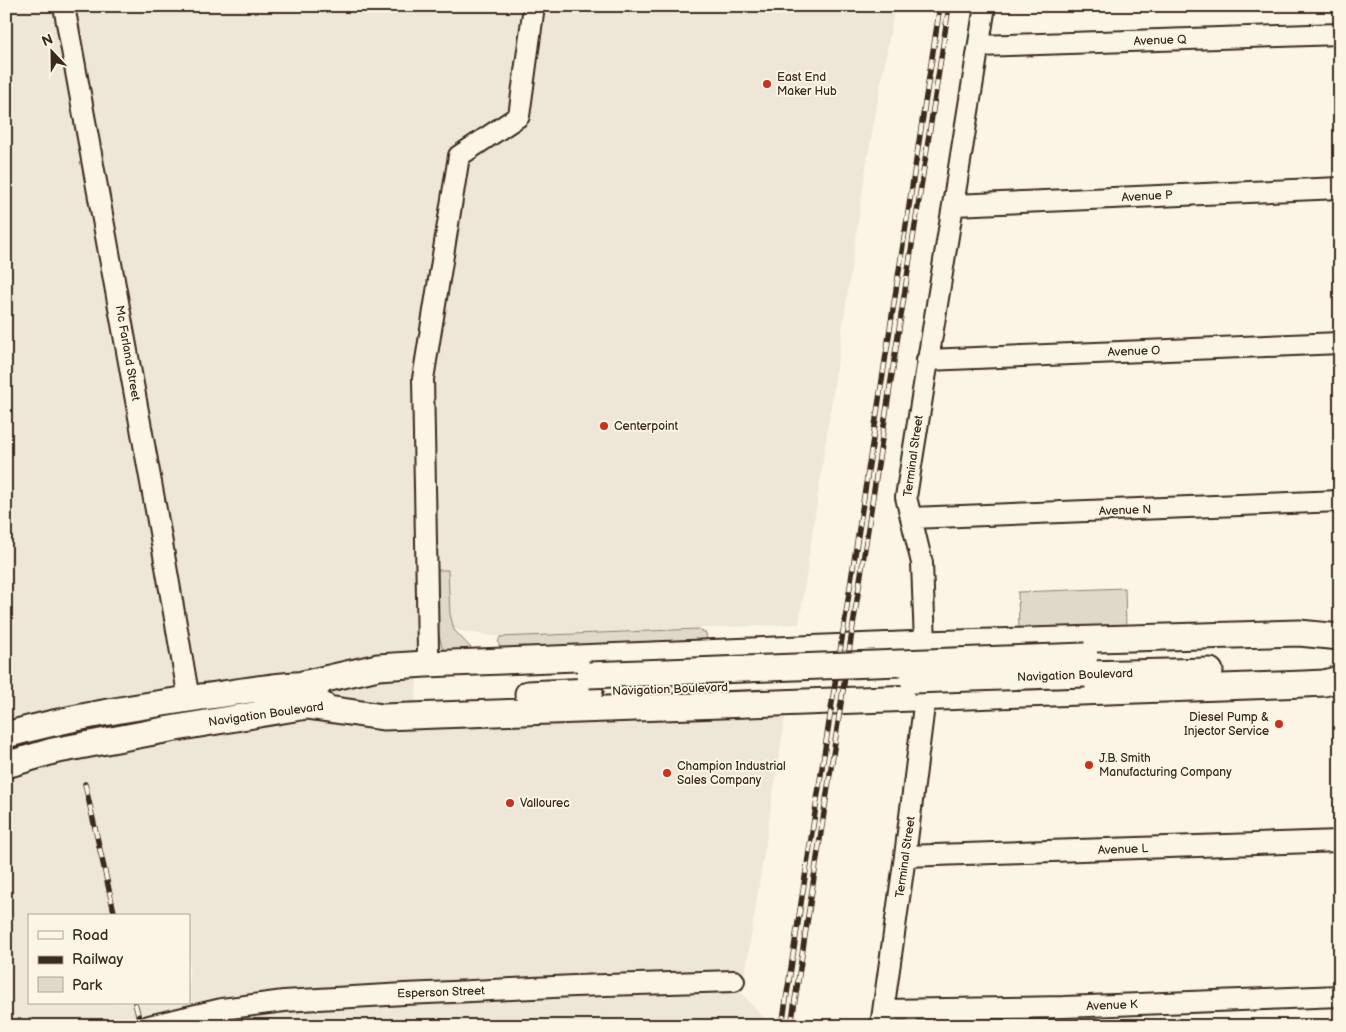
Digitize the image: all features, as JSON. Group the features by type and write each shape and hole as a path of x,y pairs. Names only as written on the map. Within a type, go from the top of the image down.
{"main road":[{"path":"305,695 378,667 426,664 925,644 1299,633 1340,637"},
{"name":"Navigation Boulevard","path":"6,765 54,751 202,724 305,695 373,683 590,683 1085,665 1340,646"},
{"name":"Navigation Boulevard","path":"1085,665 1340,668"},
{"path":"305,695 383,717 1304,684 1324,683 1340,679"},
{"name":"Navigation Boulevard","path":"6,735 113,710 189,699 305,695"},
{"path":"189,699 202,724"}],"street":[{"name":"Mc Farland Street","path":"64,6 189,699"},
{"path":"426,664 428,650 423,378 459,156 519,116 534,6"},
{"name":"Terminal Street","path":"882,1018 906,856 925,698 922,564 906,497 985,6"},
{"name":"Avenue Q","path":"979,46 1340,34"},
{"name":"Avenue P","path":"954,205 1340,188"},
{"name":"Avenue O","path":"927,360 1340,343"},
{"name":"Avenue N","path":"911,518 1340,501"},
{"name":"Avenue L","path":"906,856 1340,841"},
{"name":"Esperson Street","path":"149,1026 222,1010 284,1002 574,986 734,981"},
{"name":"Avenue K","path":"882,1018 1063,1016 1340,996"}],"shaded area":[{"path":"6,6 895,6 867,161 799,624 500,637 454,630 450,614 448,570 438,570 438,632 443,650 419,651 414,722 785,717 742,994 765,1019 764,1026 6,1026"}],"green space":[{"path":"438,570 448,570 450,614 454,630 472,649 443,650 438,632"},
{"path":"1125,588 1126,627 1019,631 1018,592"},
{"path":"698,629 706,633 707,640 703,646 503,652 499,643 500,637"}],"railway":[{"path":"782,1026 940,6"},
{"path":"791,1026 949,6"},
{"path":"85,784 115,914"},
{"path":"135,1004 141,1026"}],"place":[{"name":"East End Maker Hub","path":"767,84"},
{"name":"Centerpoint","path":"604,426"},
{"name":"Diesel Pump & Injector Service","path":"1279,724"},
{"name":"J.B. Smith Manufacturing Company","path":"1089,765"},
{"name":"Champion Industrial Sales Company","path":"667,773"},
{"name":"Vallourec","path":"510,803"}]}
